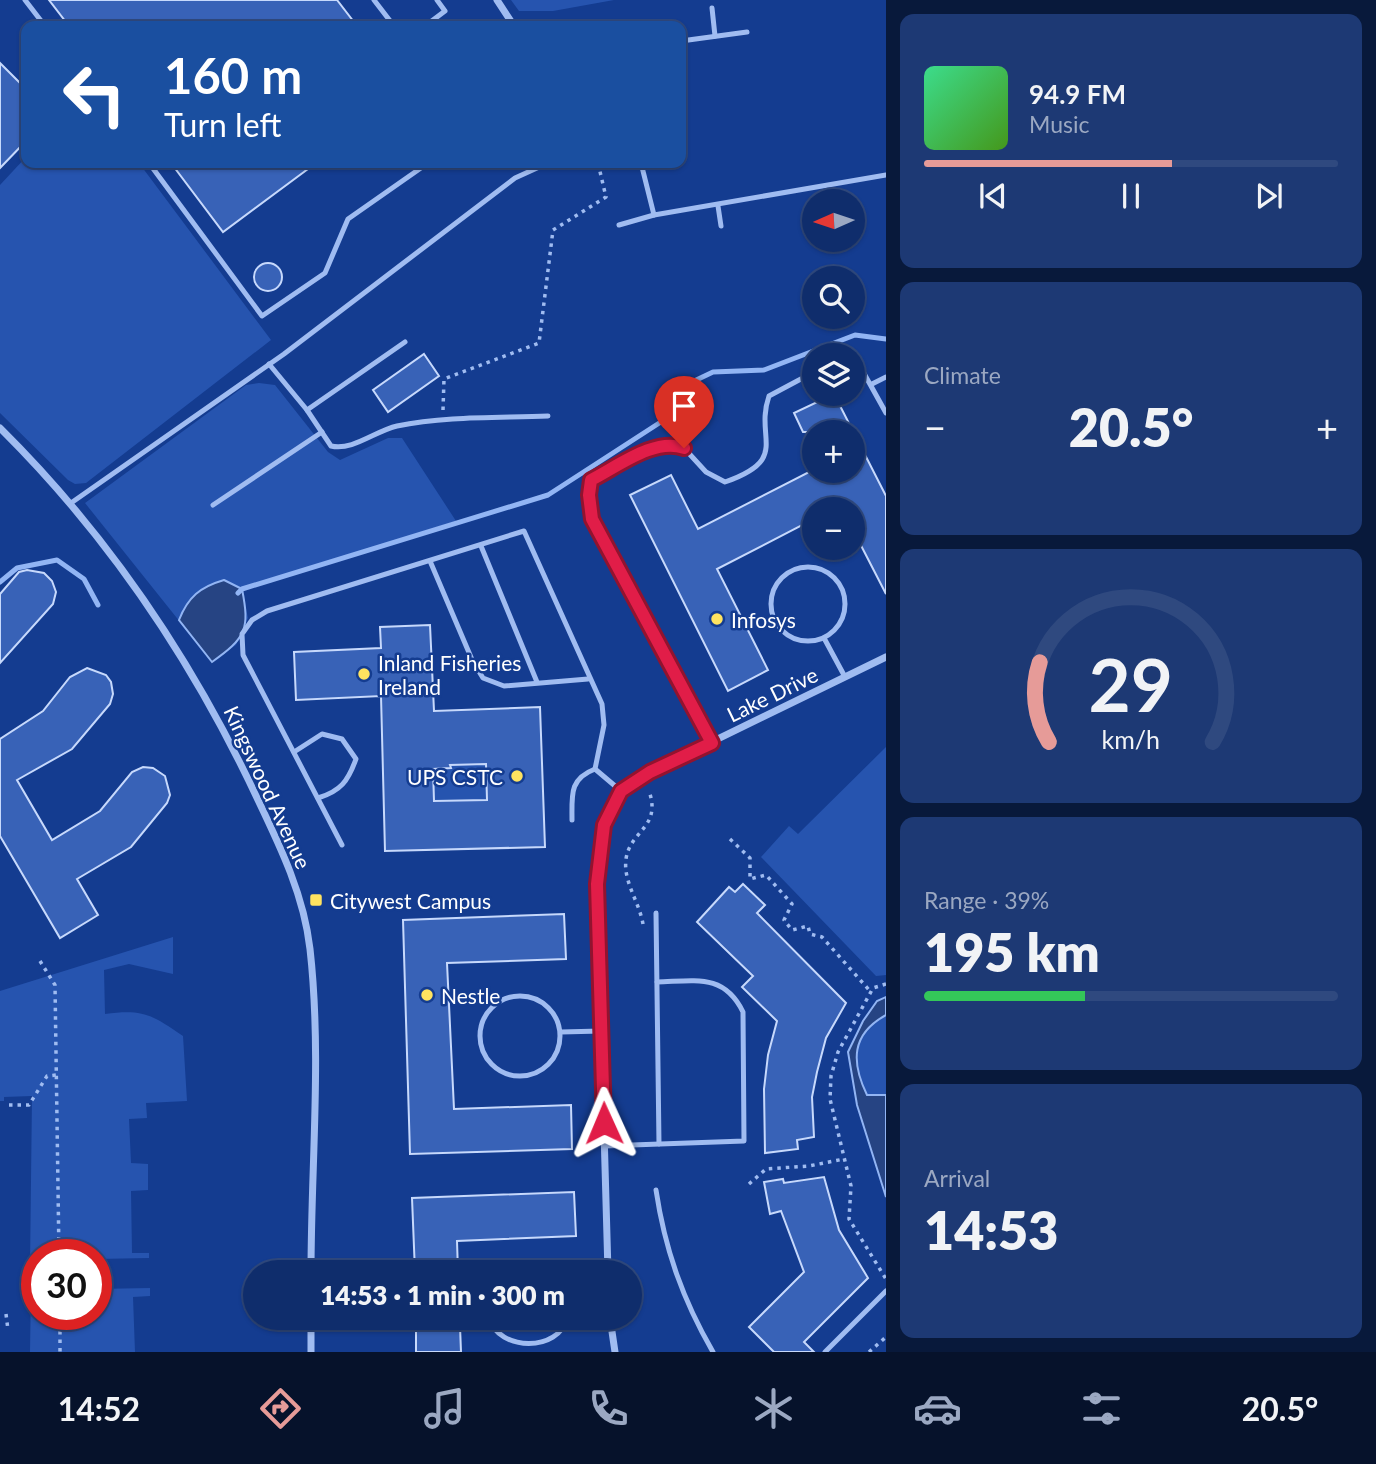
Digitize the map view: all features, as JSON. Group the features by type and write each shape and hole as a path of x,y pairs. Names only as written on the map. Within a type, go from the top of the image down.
{"street":[{"path":"497,0 511,21"},
{"name":"Kingswood Avenue","path":"0,428 71,503 120,564 188,666 236,753 289,866 307,935 312,985 311,1260"},
{"name":"Lake Drive","path":"621,791 650,772 886,657"},
{"path":"608,1260 598,862 604,825 621,791"},
{"path":"311,1330 311,1352"},
{"path":"612,1330 615,1352"}],"lane":[{"path":"25,0 41,21"},
{"path":"374,0 390,21"},
{"path":"432,21 445,11 437,0"},
{"path":"712,8 715,36"},
{"path":"686,40 747,32"},
{"path":"153,168 262,317 325,273 348,219 421,168"},
{"path":"71,503 269,364 515,178 537,168"},
{"path":"642,168 654,215"},
{"path":"619,225 654,215 886,175"},
{"path":"718,206 721,226"},
{"path":"307,410 405,342"},
{"path":"269,364 307,410 331,446 341,449 390,428 443,421 548,416"},
{"path":"865,373 886,413"},
{"path":"872,384 886,377"},
{"path":"712,743 592,519 589,495 591,480 653,449 671,443 684,448 706,472 725,482 751,473 764,455 769,438 764,410 769,396 802,378"},
{"path":"213,505 322,432"},
{"path":"342,845 243,655 242,634 253,620 267,611 524,531 588,679 603,704 604,726 596,769"},
{"path":"481,546 537,682"},
{"path":"430,561 483,678 504,686 588,679"},
{"path":"803,566 819,567 831,573 841,586 845,598 845,613 838,626 824,638 800,640 785,634 776,624 771,609 772,593 778,581 789,571 803,566"},
{"path":"824,638 845,677"},
{"path":"294,752 322,734 342,739 356,759 348,780 336,793 318,799"},
{"path":"596,769 621,791"},
{"path":"572,820 572,787 577,778 596,769"},
{"path":"656,913 659,1144"},
{"path":"604,1146 744,1141 743,1012 734,994 722,986 704,981 657,982"},
{"path":"519,995 529,996 547,1005 561,1032 556,1054 550,1063 532,1074 521,1076 510,1075 491,1064 485,1056 480,1034 481,1024 491,1007 509,996 519,995"},
{"path":"561,1032 601,1031"},
{"path":"656,1190 662,1227 677,1282 713,1352"},
{"path":"825,1352 886,1291"},
{"path":"494,1330 504,1343 524,1350 535,1350 554,1341 560,1330"}],"path":[{"path":"443,421 444,379 539,343 553,230 606,197 599,168"},
{"path":"650,794 653,817 629,849 625,871 641,910 645,930 656,933"},
{"path":"730,839 750,858 750,879 766,875 793,905 784,920 792,930 808,926 810,934 822,937 871,991"},
{"path":"40,961 55,985 59,1239"},
{"path":"886,984 871,991 848,1030 831,1076 830,1099 851,1186 849,1219 886,1279"},
{"path":"9,1105 29,1105 47,1076 55,1075"},
{"path":"749,1184 766,1170 809,1167 844,1159"},
{"path":"6,1314 8,1330"},
{"path":"60,1330 60,1352"},
{"path":"869,1352 886,1337"}],"shaded area":[{"path":"511,0 614,0 553,11 519,11"},
{"path":"21,162 21,168 143,168 271,340 86,483 75,484 68,480 0,413 0,185"},
{"path":"246,385 275,385 328,452 340,460 388,438 402,438 456,521 242,589 248,618 236,645 212,662 85,503"},
{"path":"224,580 242,589 245,623 239,639 212,662 179,620 186,605 196,594"},
{"path":"886,747 886,975 876,976 761,857 789,826 798,834"},
{"path":"490,763 487,800 430,801 433,769 450,768 450,765"},
{"path":"173,937 173,974 129,964 104,970 105,1014 129,1012 147,1015 183,1036 187,1101 146,1103 147,1118 129,1119 131,1163 148,1164 148,1190 131,1191 132,1253 149,1253 149,1258 112,1259 112,1239 30,1239 32,1096 4,1097 4,1101 0,1101 0,991"},
{"path":"886,997 886,1015 874,1023 860,1040 857,1060 867,1095 886,1095 886,1197 857,1105 848,1052 863,1021 877,1001"},
{"path":"886,1015 886,1095 867,1096 858,1072 857,1050 866,1031"},
{"path":"150,1288 150,1296 133,1297 135,1352 30,1352 30,1330 112,1330 112,1289"}],"building":[{"path":"49,0 337,0 353,21 65,21"},
{"path":"0,63 21,84 21,146 0,168"},
{"path":"175,168 309,168 223,232"},
{"path":"268,263 278,267 282,277 278,287 268,291 258,287 254,277 258,267"},
{"path":"424,354 439,376 388,412 373,390"},
{"name":"Infosys","path":"809,406 840,406 847,420 802,420 802,430 794,413"},
{"name":"Infosys","path":"865,455 886,496 886,594 865,553 865,497 802,497 802,525 717,569 768,670 728,691 630,495 671,475 698,529 802,476 802,483 865,483"},
{"path":"27,570 44,573 52,581 56,592 53,604 0,663 0,594 19,572"},
{"name":"UPS CSTC","path":"430,625 434,711 540,707 545,847 385,851 381,696 296,700 294,652 381,648 380,627","holes":["486,764 487,800 434,801 433,769 451,768 450,765"]},
{"path":"87,668 106,675 111,682 113,694 110,704 72,749 17,780 52,840 100,811 132,772 143,767 153,768 165,776 170,795 167,803 131,847 77,879 98,915 60,938 0,836 0,739 43,711 70,677"},
{"path":"743,884 765,905 757,913 846,1003 826,1038 817,1072 812,1097 814,1137 797,1140 798,1149 765,1153 764,1089 768,1055 777,1021 742,987 753,976 697,922 729,887 735,892"},
{"path":"564,914 566,959 447,963 454,1109 571,1105 572,1149 410,1154 403,920"},
{"path":"824,1177 839,1230 868,1278 804,1342 814,1352 774,1352 749,1327 804,1272 781,1211 770,1214 764,1182 783,1179 784,1183"},
{"path":"574,1192 576,1236 457,1241 458,1260 415,1260 412,1198"},
{"path":"416,1330 460,1330 461,1352 416,1352"}],"waterway":[{"path":"238,593 242,589 548,495 667,418 690,383 713,372 764,370 855,335 886,339"},
{"path":"0,582 17,568 57,560 84,579 98,605"}],"place":[{"name":"Infosys","path":"717,619"},
{"name":"Inland Fisheries Ireland","path":"364,674"},
{"name":"UPS CSTC","path":"517,776"},
{"name":"Citywest Campus","path":"316,900"},
{"name":"Nestle","path":"427,995"}],"route":[{"path":"604,1123 597,884 604,825 621,791 650,772 712,743 592,519 589,495 591,480 653,449 671,443 684,448"}]}
